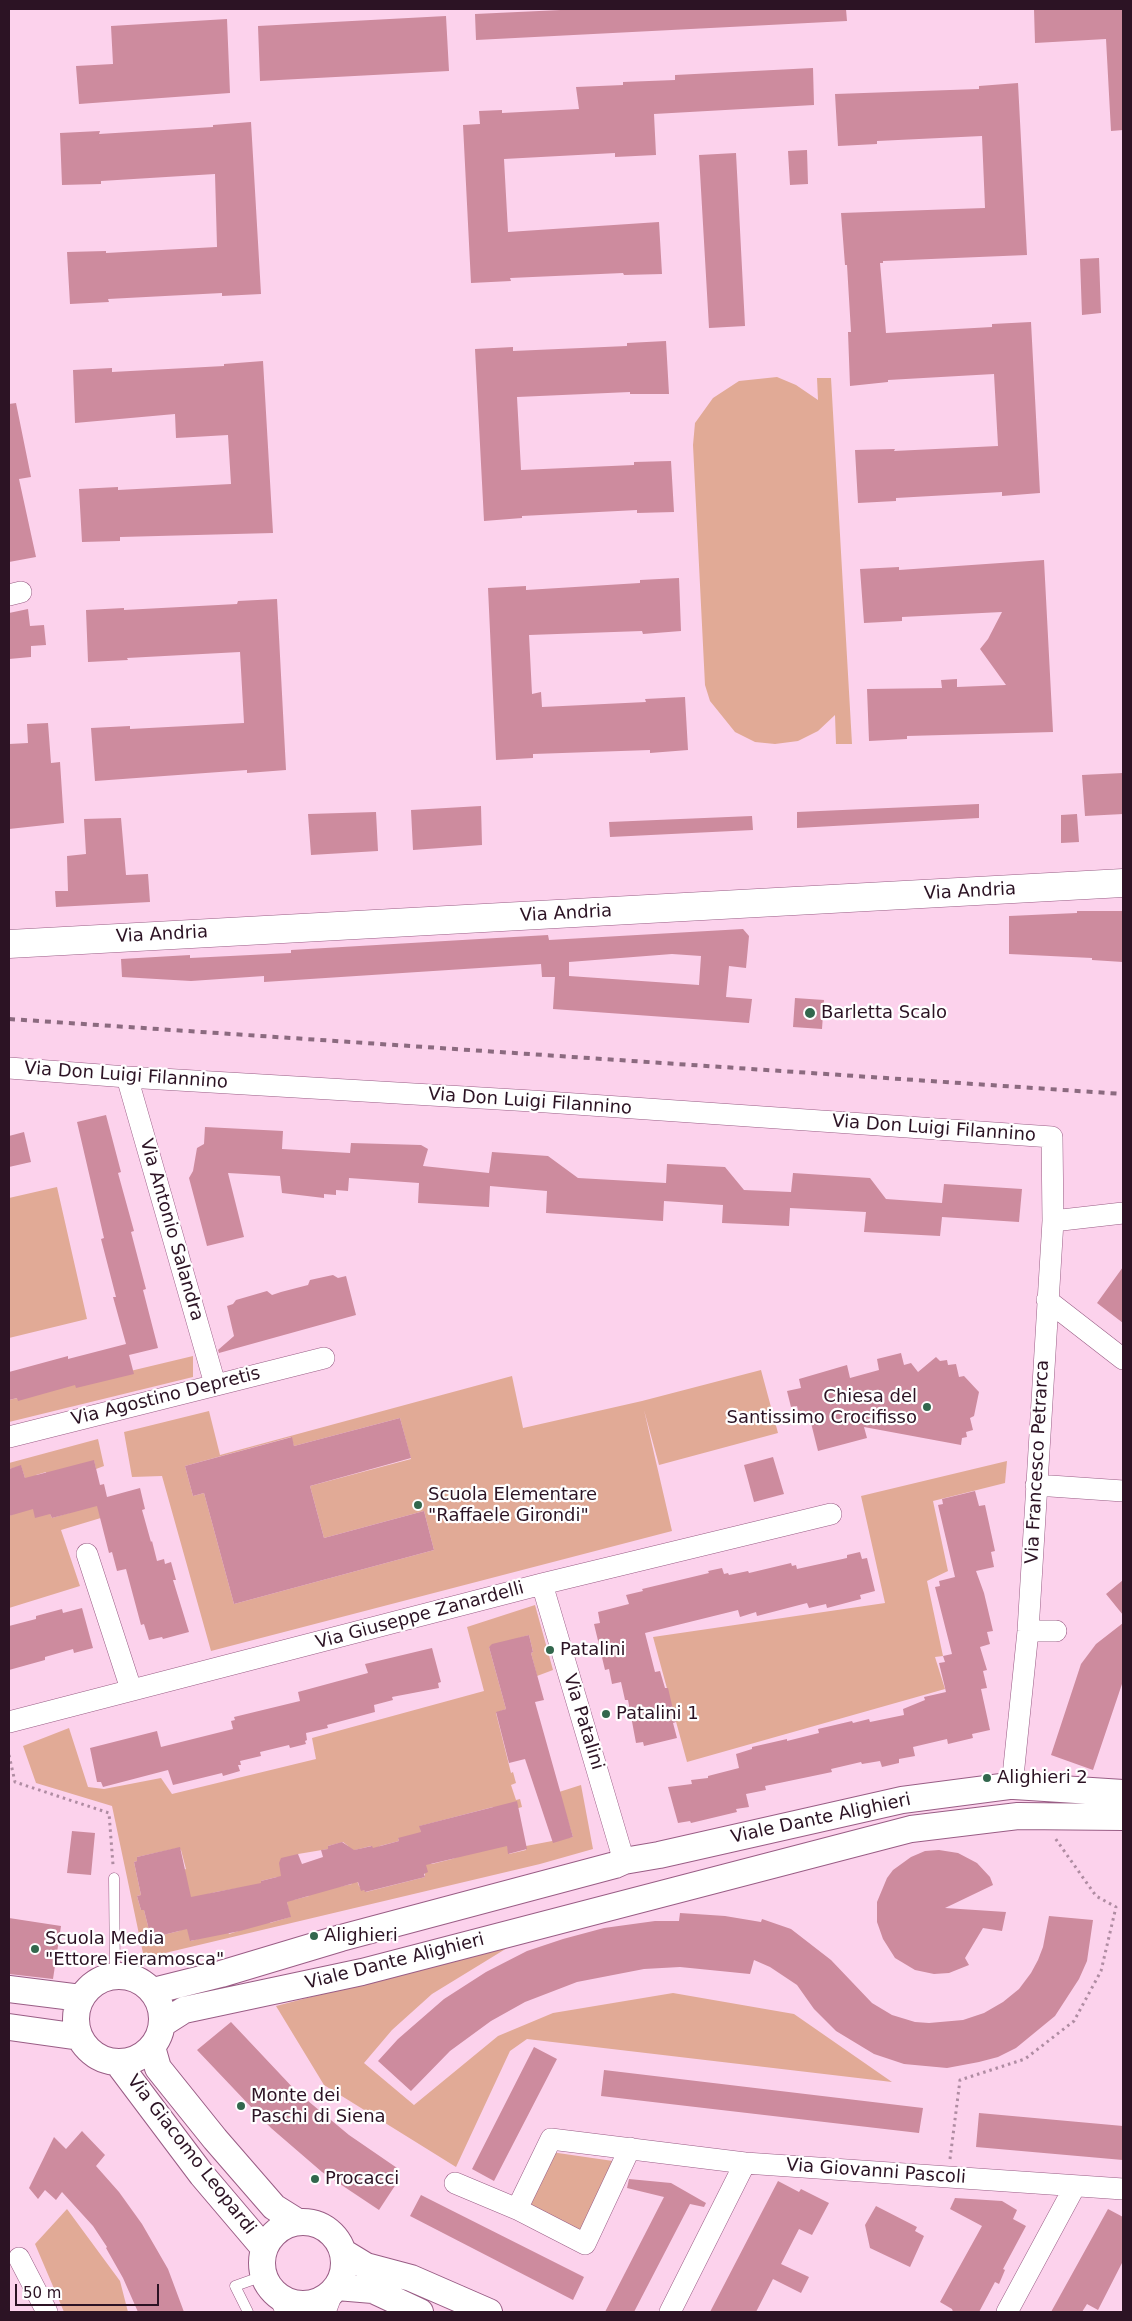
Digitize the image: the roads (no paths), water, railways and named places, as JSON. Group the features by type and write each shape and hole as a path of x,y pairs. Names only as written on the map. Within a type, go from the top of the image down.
{"main road":[{"name":"Via Andria","path":"9,944 1123,883"}],"street":[{"name":"Via Don Luigi Filannino","path":"9,1068 532,1101 1052,1137"},
{"name":"Via Antonio Salandra","path":"128,1077 215,1384"},
{"name":"Via Francesco Petrarca","path":"1012,1786 1028,1631 1053,1222 1052,1137"},
{"path":"1053,1222 1123,1213"},
{"path":"1048,1300 1123,1359"},
{"name":"Via Agostino Depretis","path":"9,1436 324,1358"},
{"path":"1036,1485 1123,1491"},
{"name":"Via Giuseppe Zanardelli","path":"9,1722 225,1668 542,1584 831,1514"},
{"path":"87,1554 131,1690"},
{"name":"Via Patalini","path":"542,1584 624,1862"},
{"path":"1028,1631 1056,1631"},
{"path":"1012,1786 1000,1791 996,1804 1000,1812 1014,1816"},
{"name":"Viale Dante Alighieri","path":"153,1991 221,1974 341,1938 624,1862 902,1800 1012,1786 1123,1793"},
{"name":"Viale Dante Alighieri","path":"162,2024 184,2010 362,1972 911,1829 1014,1816 1123,1817"},
{"path":"624,1862 643,1862 650,1868 653,1877 653,1886 649,1894 636,1901 618,1897 612,1886 611,1879 624,1862"},
{"path":"115,1976 129,1977 142,1982 153,1991 160,2005 162,2024 159,2036 152,2047 138,2058 117,2062 95,2055 80,2037 76,2024 81,1998 90,1987 102,1979 115,1976"},
{"path":"9,1989 81,1998"},
{"path":"9,2027 80,2037"},
{"name":"Via Giacomo Leopardi","path":"152,2047 158,2068 215,2139 274,2206 298,2222"},
{"name":"Via Giacomo Leopardi","path":"117,2062 202,2175 264,2248"},
{"name":"Via Giovanni Pascoli","path":"517,2209 551,2139 745,2163 1123,2189"},
{"path":"455,2183 517,2209 585,2244 630,2148"},
{"path":"670,2312 745,2163"},
{"path":"1007,2312 1075,2186"},
{"path":"332,2297 342,2278 343,2252 331,2232 310,2222 298,2222 279,2229 269,2239 264,2248 262,2262 263,2276 283,2306 309,2304 332,2297 372,2290 420,2312"},
{"path":"343,2252 366,2266 410,2278 489,2312"},
{"path":"19,2258 47,2312"}],"lane":[{"path":"114,1878 115,1976"},
{"path":"248,2312 235,2286 263,2276"}],"railway":[{"path":"9,1019 1123,1094"}],"place":[{"name":"Barletta Scalo","path":"810,1013"},
{"name":"Chiesa del Santissimo Crocifisso","path":"927,1407"},
{"name":"Scuola Elementare \"Raffaele Girondi\"","path":"418,1505"},
{"name":"Patalini","path":"550,1650"},
{"name":"Patalini 1","path":"606,1714"},
{"name":"Alighieri 2","path":"987,1778"},
{"name":"Alighieri","path":"314,1936"},
{"name":"Scuola Media \"Ettore Fieramosca\"","path":"35,1949"},
{"name":"Monte dei Paschi di Siena","path":"241,2106"},
{"name":"Procacci","path":"315,2179"}]}
